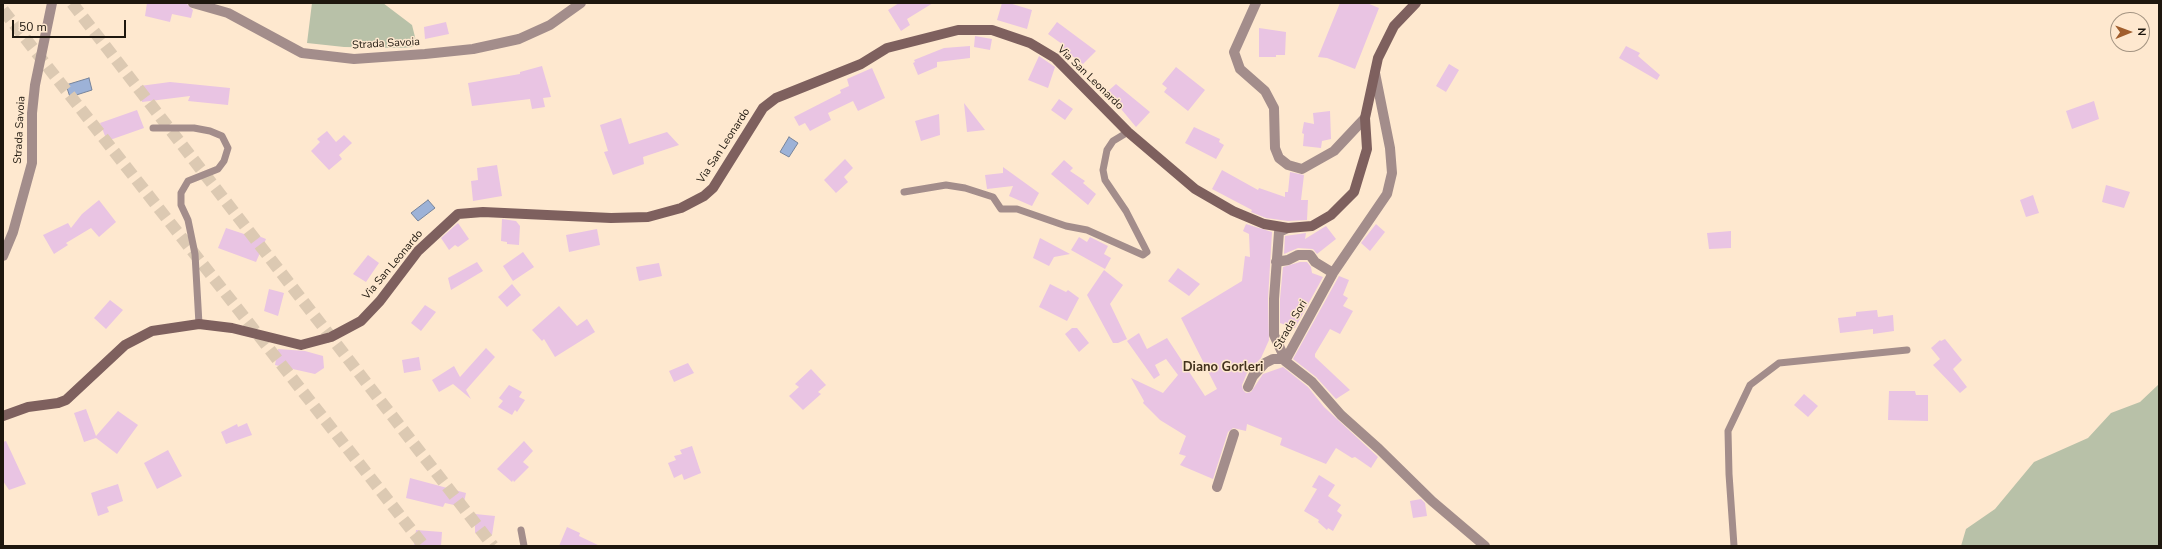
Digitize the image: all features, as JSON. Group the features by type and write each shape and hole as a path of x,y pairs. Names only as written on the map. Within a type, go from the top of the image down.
{"main road":[{"name":"Via San Leonardo","path":"3,416 28,407 58,403 66,400 125,345 152,331 200,324 232,328 301,345 331,337 361,321 380,301 418,251 458,214 483,212 611,218 648,216 681,208 704,196 712,188 763,108 776,98 861,64 887,48 950,32 992,30 1030,43 1055,58 1128,132 1195,189 1233,211 1264,224 1288,228 1312,226 1331,215 1354,192 1367,148 1365,118 1378,58 1394,26 1416,3"}],"street":[{"name":"Strada Savoia","path":"3,256 13,232 32,163 32,113 35,85 52,3"},
{"name":"Strada Savoia","path":"193,3 228,14 302,53 354,59 473,49 519,39 550,25 580,3"},
{"path":"1256,3 1234,52 1240,69 1265,91 1274,108 1275,148 1279,158 1288,165 1302,169 1334,151 1365,118"},
{"name":"Strada Sori","path":"1375,72 1390,148 1392,173 1387,194 1334,273 1285,359 1285,363 1312,382 1341,415 1379,448 1432,501 1485,546"},
{"path":"1248,387 1253,376 1265,364 1273,359 1285,359 1274,335 1276,262 1279,232 1288,228"},
{"path":"1276,262 1288,260 1298,256 1310,255 1315,262 1334,273"},
{"path":"1217,487 1234,434"}],"lane":[{"path":"153,128 194,128 210,130 222,136 228,148 224,161 218,169 188,181 180,193 182,204 188,220 195,254 200,324"},
{"path":"904,192 946,185 965,188 993,197 1001,209 1017,209 1066,226 1087,230 1143,255 1147,252 1126,211 1105,180 1103,170 1107,150 1112,142 1128,132"},
{"path":"1734,546 1729,474 1728,431 1750,385 1779,363 1907,350"},
{"path":"521,530 524,546"}],"green space":[{"path":"312,3 383,3 412,25 416,41 413,47 401,48 344,47 307,43"},
{"path":"2159,384 2159,546 1961,546 1966,529 1995,509 2034,462 2088,438 2111,413 2140,402"}],"water":[{"path":"89,78 92,90 70,97 66,85"},
{"path":"789,137 798,143 789,157 780,152"},
{"path":"428,200 435,208 418,221 411,213"}],"building":[{"path":"147,3 187,4 193,10 191,18 172,14 170,22 145,16"},
{"path":"899,3 933,3 907,19 910,25 901,31 888,10"},
{"path":"1002,3 1009,3 1032,10 1027,29 997,20"},
{"path":"1340,3 1367,3 1379,8 1355,69 1327,58 1318,57"},
{"path":"446,22 449,34 425,39 424,27"},
{"path":"1057,22 1096,51 1083,64 1060,47 1062,44 1048,34"},
{"path":"1259,28 1286,32 1285,55 1276,55 1276,57 1259,57"},
{"path":"975,36 992,39 990,50 974,47"},
{"path":"970,46 970,58 937,62 937,67 918,75 913,63 915,62 914,60 944,48"},
{"path":"1626,46 1640,53 1638,56 1660,75 1657,80 1619,58"},
{"path":"1039,56 1055,67 1048,88 1028,80"},
{"path":"1449,64 1459,70 1446,92 1436,86"},
{"path":"542,66 551,97 543,98 545,107 532,109 530,99 472,106 468,83 520,74 520,72"},
{"path":"1176,67 1205,90 1188,111 1164,92 1167,88 1162,84"},
{"path":"872,68 885,98 858,111 853,101 828,113 831,120 810,131 805,123 799,126 794,117 841,93 840,90 849,86 847,79"},
{"path":"170,82 230,88 228,105 188,101 190,96 142,102 140,86"},
{"path":"1116,84 1150,112 1136,127 1107,92"},
{"path":"1059,99 1073,109 1065,120 1051,110"},
{"path":"2094,101 2099,119 2072,129 2066,111"},
{"path":"964,103 985,130 967,132"},
{"path":"137,110 144,128 107,141 100,123"},
{"path":"1330,111 1331,139 1322,141 1321,148 1303,146 1304,134 1302,133 1304,122 1314,124 1313,113"},
{"path":"939,114 940,135 921,141 915,121"},
{"path":"621,118 629,144 667,132 679,145 643,157 644,164 613,175 604,152 608,151 600,125"},
{"path":"1194,127 1220,139 1219,142 1224,145 1216,159 1185,143"},
{"path":"327,131 336,142 344,135 352,143 339,155 342,159 329,170 311,151 320,142 317,139"},
{"path":"845,159 853,168 844,177 848,182 836,193 824,180"},
{"path":"1064,160 1073,168 1070,171 1085,181 1083,183 1096,194 1088,205 1051,174"},
{"path":"497,165 502,196 473,201 471,181 478,180 477,168"},
{"path":"1003,167 1039,193 1032,206 1009,196 1013,186 987,189 985,175 1003,173"},
{"path":"1222,170 1258,190 1259,188 1285,197 1285,192 1288,192 1290,172 1304,175 1301,200 1308,200 1307,220 1288,221 1266,218 1251,212 1252,210 1212,189"},
{"path":"2106,185 2130,192 2124,208 2102,202"},
{"path":"2033,195 2039,213 2026,217 2020,200"},
{"path":"99,200 116,222 99,237 91,228 66,243 68,245 54,254 43,235 68,223 71,228 82,214"},
{"path":"502,219 516,221 520,226 519,245 507,244 507,242 501,241"},
{"path":"458,223 469,239 458,247 455,245 449,250 441,238"},
{"path":"1246,224 1272,232 1268,299 1269,340 1261,358 1247,373 1242,385 1243,390 1246,393 1251,392 1263,374 1283,367 1308,387 1324,407 1378,457 1371,468 1355,457 1352,458 1336,448 1326,464 1280,445 1282,438 1247,424 1246,431 1233,428 1228,432 1213,479 1180,465 1186,456 1179,454 1186,436 1160,420 1143,403 1144,401 1131,378 1163,393 1178,375 1166,359 1155,365 1160,375 1154,379 1127,341 1139,333 1147,349 1167,338 1205,396 1217,389 1181,318 1242,281 1245,256 1250,257 1249,234 1243,231"},
{"path":"1376,224 1385,232 1370,251 1361,243"},
{"path":"1326,226 1336,239 1317,254 1313,249 1298,248 1284,254 1285,236 1306,233 1305,239"},
{"path":"226,228 250,236 251,233 266,239 256,262 218,248"},
{"path":"597,229 600,245 569,252 566,235"},
{"path":"1731,231 1731,248 1709,249 1707,233"},
{"path":"1079,237 1087,242 1090,237 1108,246 1104,254 1111,258 1105,269 1071,250"},
{"path":"1040,238 1070,254 1054,257 1049,266 1033,258"},
{"path":"523,252 534,267 513,281 503,266"},
{"path":"368,255 379,263 366,282 353,274"},
{"path":"477,262 483,271 451,290 448,278"},
{"path":"1300,262 1307,262 1311,267 1312,273 1323,277 1295,328 1280,323 1280,299 1283,267"},
{"path":"659,263 662,276 639,281 636,267"},
{"path":"1178,268 1200,284 1189,296 1168,281"},
{"path":"1104,270 1123,285 1110,304 1127,339 1118,343 1113,343 1087,295"},
{"path":"1339,276 1349,280 1343,295 1348,298 1343,306 1353,311 1340,334 1330,329 1315,354 1315,357 1350,390 1336,399 1316,377 1293,359"},
{"path":"512,284 521,295 507,307 498,297"},
{"path":"1050,284 1066,292 1068,290 1079,298 1067,321 1039,307"},
{"path":"269,289 284,293 278,316 264,311"},
{"path":"110,300 123,310 106,329 94,318"},
{"path":"425,305 436,312 421,331 411,323"},
{"path":"559,306 577,326 587,319 595,332 555,357 544,339 542,341 532,330"},
{"path":"1877,310 1878,317 1893,315 1894,331 1873,334 1873,329 1840,333 1838,318 1856,316 1856,312"},
{"path":"1072,328 1077,328 1089,343 1079,352 1065,334"},
{"path":"1945,339 1962,360 1953,369 1967,387 1960,393 1933,365 1940,359 1931,348 1940,340"},
{"path":"486,348 495,357 466,390 471,399 453,384 439,392 432,380 454,366 460,377"},
{"path":"278,349 305,351 323,356 324,368 315,374 275,365"},
{"path":"419,357 421,370 404,373 402,360"},
{"path":"688,363 694,373 674,382 669,371"},
{"path":"811,369 826,385 818,392 821,394 803,410 789,396 799,387 795,384"},
{"path":"509,385 522,392 519,397 525,400 517,412 515,410 512,415 498,407 503,401 499,398"},
{"path":"1889,391 1915,391 1916,395 1928,395 1928,421 1888,420"},
{"path":"1804,394 1818,406 1808,417 1794,405"},
{"path":"86,409 96,436 118,411 138,425 117,454 96,438 84,442 74,413"},
{"path":"247,423 252,435 226,444 221,432 237,424 238,427"},
{"path":"6,441 26,484 9,490 3,481 3,442"},
{"path":"524,441 533,451 523,462 529,467 514,482 513,480 512,482 497,469"},
{"path":"692,446 701,473 684,480 682,474 674,478 668,463 676,460 674,456 682,454 680,450"},
{"path":"168,450 182,476 157,489 144,463"},
{"path":"1319,475 1335,485 1328,496 1341,505 1337,511 1342,515 1333,531 1328,528 1327,530 1318,522 1319,520 1304,511 1317,489 1312,487"},
{"path":"410,478 466,493 463,507 445,503 443,507 406,498"},
{"path":"118,484 123,501 107,507 109,512 98,516 91,493"},
{"path":"1421,499 1425,503 1427,516 1413,518 1410,501"},
{"path":"475,514 495,516 492,535 475,533"},
{"path":"567,527 580,533 579,536 600,546 559,546"},
{"path":"416,530 442,532 441,546 414,546"}],"tunnel":[{"path":"72,3 493,546"},
{"path":"3,10 424,546"}],"district":[{"name":"Diano Gorleri","path":"1223,368"}]}
